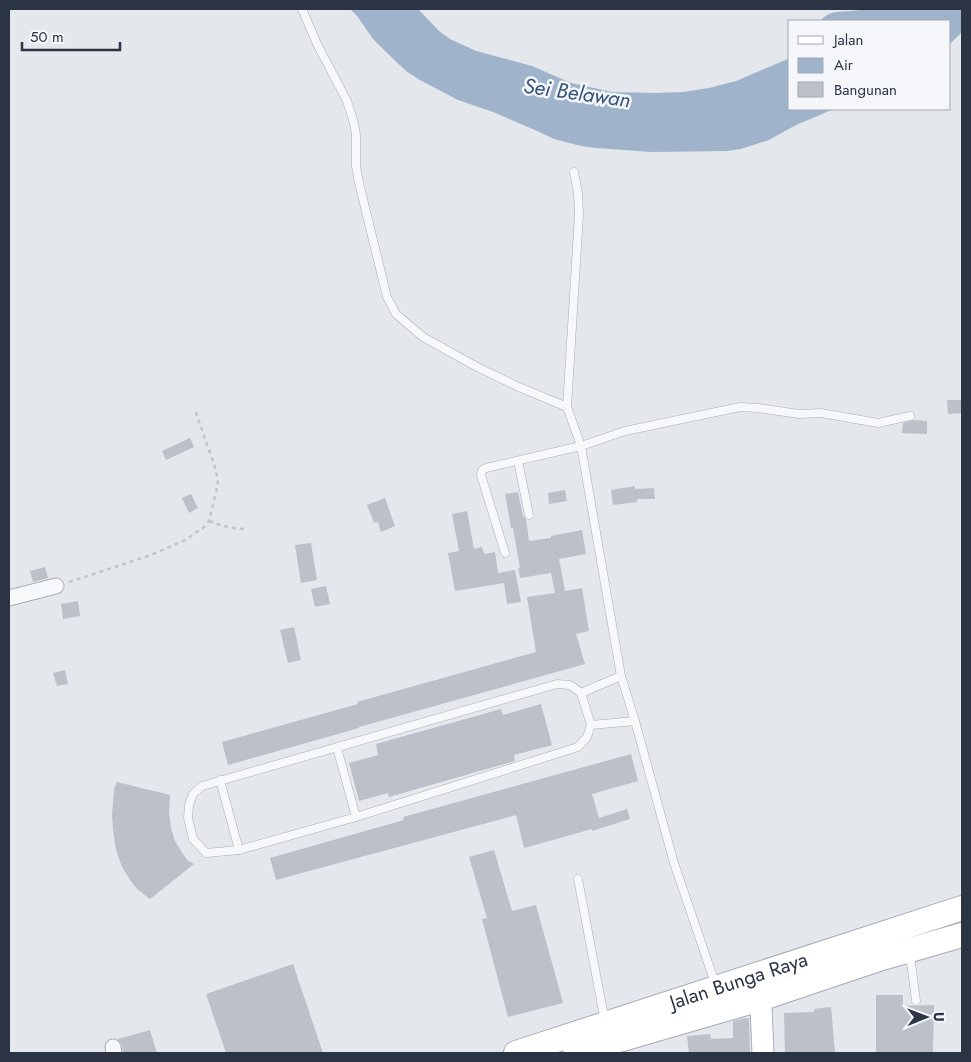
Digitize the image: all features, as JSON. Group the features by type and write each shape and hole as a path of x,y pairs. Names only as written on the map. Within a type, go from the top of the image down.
{"main road":[{"name":"Jalan Bunga Raya","path":"516,1053 760,999 908,938 962,908"},
{"name":"Jalan Bunga Raya","path":"575,1053 608,1033 717,988 760,974 908,938 962,935"}],"street":[{"path":"9,598 56,586"},
{"path":"760,974 763,1053"}],"lane":[{"path":"302,9 317,44 347,101 354,122 356,166 359,184 387,297 396,314 423,337 447,351 518,387 568,407"},
{"path":"574,172 579,214 568,407 581,446 621,676 674,863 717,988"},
{"path":"505,553 481,475 482,470 486,468 581,446 625,430 740,407 799,414 821,412 878,423 910,416"},
{"path":"518,461 529,515"},
{"path":"581,694 621,676"},
{"path":"557,684 570,685 581,694 591,725 587,737 578,747 356,817 240,850 206,852 193,839 188,818 189,805 193,794 202,786 557,684"},
{"path":"591,725 635,721"},
{"path":"337,748 356,817"},
{"path":"220,780 240,850"},
{"path":"578,878 608,1033"},
{"path":"908,938 916,1001"}],"path":[{"path":"56,586 152,555 185,540 204,528 210,521 218,484 216,470 194,410"},
{"path":"210,521 223,527 247,529"}],"water":[{"name":"Sei Belawan","path":"350,9 418,9 439,31 450,39 476,51 532,66 571,83 612,92 683,92 709,88 736,81 788,59 788,110 832,110 796,125 769,140 741,149 727,151 652,152 581,146 554,139 493,112 458,100 418,79 406,71 373,39"},
{"path":"962,9 962,32 951,43 951,20 821,20 835,12"}],"building":[{"path":"947,400 961,400 962,413 948,414"},
{"path":"914,420 927,421 927,434 902,433 903,423"},
{"path":"190,438 194,447 166,460 162,451"},
{"path":"635,486 635,489 654,488 655,499 637,499 637,502 613,505 611,490"},
{"path":"565,490 567,501 549,504 548,493"},
{"path":"518,492 523,516 526,519 529,541 551,538 551,536 582,530 586,554 559,559 565,591 582,588 589,631 576,634 585,664 228,765 222,742 536,652 527,597 555,593 551,573 520,578 513,528 511,528 505,494"},
{"path":"191,494 198,508 189,513 182,498"},
{"path":"385,498 395,526 381,532 378,522 374,523 367,505"},
{"path":"467,511 474,549 482,547 484,554 495,552 498,573 515,570 521,602 507,604 504,583 455,591 448,553 459,551 452,514"},
{"path":"311,543 317,580 301,583 295,545"},
{"path":"45,567 48,578 33,582 30,571"},
{"path":"326,586 330,604 315,607 311,589"},
{"path":"78,601 80,616 63,619 61,604"},
{"path":"294,627 301,660 288,663 280,630"},
{"path":"65,670 68,684 57,686 53,673"},
{"path":"541,704 552,745 514,755 515,761 389,797 388,793 359,801 349,763 378,755 376,744 501,709 503,715"},
{"path":"631,754 638,781 592,794 599,818 627,809 630,819 592,831 592,829 524,848 516,815 276,880 270,858 404,820 403,817"},
{"path":"117,782 170,795 169,812 175,841 188,861 194,864 150,899 137,889 130,880 122,867 116,850 112,815 114,789"},
{"path":"494,850 512,911 536,905 563,1003 508,1017 482,919 487,918 469,857"},
{"path":"293,964 323,1053 226,1053 206,994"},
{"path":"876,995 903,995 903,1006 934,1005 933,1053 876,1053"},
{"path":"831,1007 835,1053 785,1053 784,1013 814,1012 814,1009"},
{"path":"749,1018 750,1053 689,1053 687,1036 710,1034 711,1039 733,1038 733,1021"},
{"path":"150,1030 157,1053 123,1053 122,1045 118,1039"}]}
